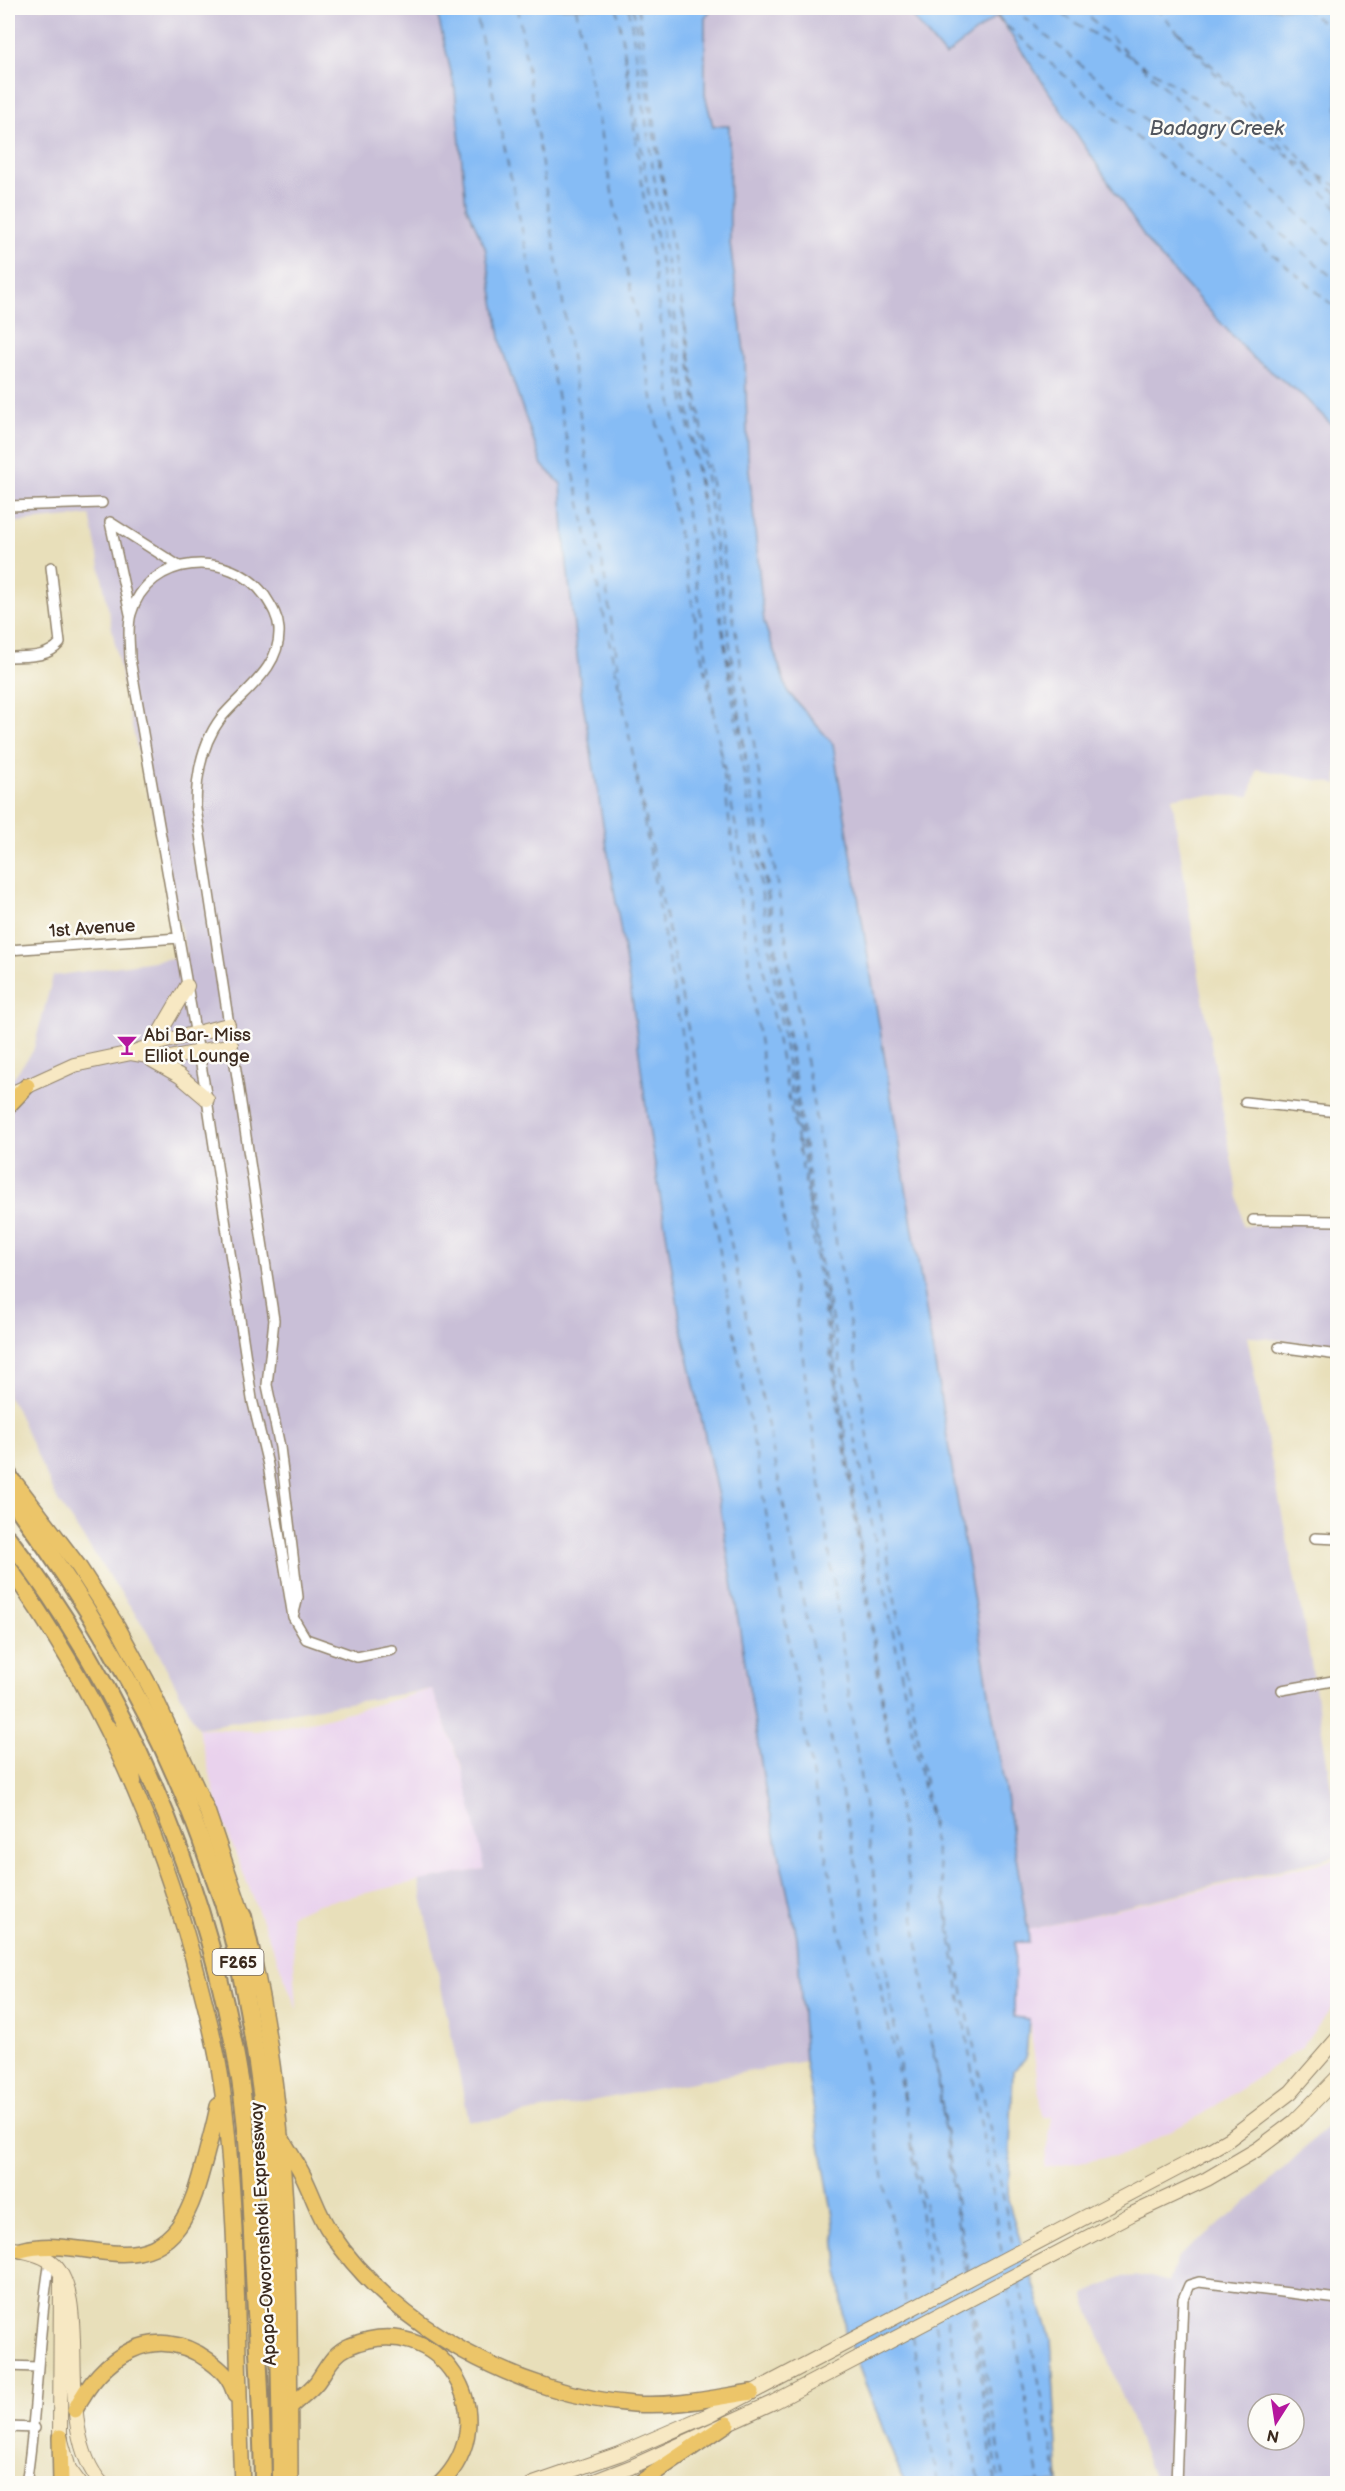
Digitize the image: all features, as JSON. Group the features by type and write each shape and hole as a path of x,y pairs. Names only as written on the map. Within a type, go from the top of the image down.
{"highway":[{"name":"Apapa-Oworonshoki Expressway","path":"8,1473 11,1491 28,1511 97,1625 153,1727 236,1918 246,1995 262,2085 273,2211 279,2324 281,2484"},
{"name":"Apapa-Oworonshoki Expressway","path":"8,1538 83,1649 125,1725 153,1781 204,1920 222,1989 237,2065 251,2218 263,2484"},
{"path":"125,1725 131,1754 133,1782"},
{"path":"107,1727 153,1781"},
{"path":"236,1918 253,1960 259,1983"},
{"path":"246,1995 253,1960"}],"main road":[{"path":"151,1052 187,986"},
{"path":"8,1095 74,1065 131,1053 151,1052 194,1033 228,1025"},
{"path":"151,1052 165,1059 231,1045"},
{"path":"151,1052 207,1099"},
{"path":"8,1106 27,1086"},
{"name":"Apapa-Oworonshoki Expressway","path":"8,1473 28,1511"},
{"name":"Apapa-Oworonshoki Expressway","path":"8,1566 68,1656 107,1727 133,1782 177,1898 206,2005 222,2085 235,2235 238,2407 242,2484"},
{"name":"Apapa-Oworonshoki Expressway","path":"236,1918 259,1983 282,2139 289,2304 290,2484"},
{"path":"532,2484 628,2451 758,2389 1188,2163 1262,2116 1292,2092 1338,2038"},
{"path":"587,2484 631,2467 774,2402 1132,2214 1207,2179 1258,2149 1301,2116 1338,2077"},
{"path":"14,2249 37,2245 132,2253 148,2250 171,2238 179,2228 194,2197 215,2124 222,2085"},
{"path":"282,2139 307,2183 316,2209 349,2258 398,2306 480,2359 538,2385 602,2401 666,2404 758,2389"},
{"path":"14,2249 50,2260 61,2275 70,2295 75,2410 84,2459 102,2484"},
{"path":"61,2275 61,2484"},
{"path":"290,2407 316,2382 336,2355 350,2346 390,2337 415,2343 435,2353 452,2370 463,2387 469,2408 468,2428 462,2453 440,2484"},
{"path":"75,2410 92,2381 105,2366 143,2345 162,2344 180,2345 197,2351 219,2367 232,2381 238,2407"},
{"path":"638,2484 727,2424"},
{"path":"60,2437 69,2469 80,2484"}],"street":[{"path":"8,506 102,504"},
{"path":"179,566 110,522 130,616 130,659 207,1099 252,1399 268,1465 293,1617 306,1639 357,1657 392,1650"},
{"path":"130,616 146,586 179,566 196,562 225,566 249,578 275,611 279,630 275,652 268,668 220,719 206,745 196,784 196,808 274,1320 267,1385 280,1447 298,1597 293,1617"},
{"path":"8,657 43,655 52,652 60,643 51,567"},
{"name":"1st Avenue","path":"8,950 179,938"},
{"path":"1245,1102 1338,1112"},
{"path":"1253,1220 1338,1221"},
{"path":"1279,1347 1338,1355"},
{"path":"1315,1538 1338,1539"},
{"path":"1282,1690 1338,1680"},
{"path":"26,2484 35,2428 38,2367 50,2260"},
{"path":"1176,2484 1182,2299 1189,2285 1199,2282 1338,2299"},
{"path":"8,2366 38,2367"},
{"path":"8,2427 35,2428"}],"shaded area":[{"path":"8,8 436,8 455,89 466,206 485,247 502,349 542,465 561,484 565,546 581,691 633,1005 647,1116 681,1324 720,1506 765,1788 797,1937 805,2061 490,2120 469,2121 419,1881 485,1869 462,1767 432,1689 198,1728 147,1631 58,1501 15,1407 8,1398 8,1085 33,1051 53,976 187,956 126,701 90,515 8,523"},
{"path":"712,8 905,8 945,56 997,15 1152,248 1252,357 1303,396 1337,430 1337,784 1257,769 1250,796 1186,795 1172,798 1200,981 1243,1226 1337,1218 1337,1347 1247,1336 1309,1651 1337,1824 1337,1856 1028,1930 833,744 788,692 764,622 748,459 745,359 730,243 729,126 713,127 705,95 705,18"},
{"path":"432,1689 476,1805 485,1869 318,1904 291,1915 297,2010 220,1814 198,1728 256,1731 316,1721"},
{"path":"1337,1859 1338,1978 1331,2009 1301,2048 1203,2114 1127,2154 1044,2168 1052,2117 1043,2117 1029,2020 1014,2018 1015,1942 1029,1942 1028,1930"},
{"path":"1337,2117 1337,2483 1155,2483 1084,2295 1121,2277 1146,2276 1169,2282 1178,2257 1254,2197"}],"water":[{"path":"436,8 712,8 705,18 705,95 713,126 729,126 730,243 745,359 748,459 764,622 788,692 833,744 1028,1930 1029,1942 1015,1942 1014,2017 1029,2019 1026,2058 1013,2070 1008,2201 1051,2339 1059,2483 904,2483 845,2331 833,2216 805,2061 797,1937 765,1788 720,1506 681,1324 647,1116 633,1005 581,691 565,546 561,484 542,465 502,349 485,247 466,206 455,89"},
{"name":"Badagry Creek","path":"905,8 1337,8 1337,430 1303,396 1252,357 1152,248 998,15 945,56"}],"ferry route":[{"path":"475,8 626,720 941,2287"},
{"path":"518,8 624,704"},
{"path":"576,8 1013,2247"},
{"path":"617,8 769,897 820,1253"},
{"path":"629,8 705,518"},
{"path":"633,8 933,1831"},
{"path":"638,8 666,200"},
{"path":"986,8 1338,310"},
{"path":"1013,8 1338,282"},
{"path":"1052,8 1132,58"},
{"path":"1080,8 1338,251"},
{"path":"1156,8 1289,155"},
{"path":"1304,8 1338,35"},
{"path":"1179,32 1316,173"},
{"path":"624,53 714,711"},
{"path":"1141,64 1338,187"},
{"path":"1294,161 1338,209"},
{"path":"1321,178 1338,195"},
{"path":"682,308 746,758"},
{"path":"720,615 800,1150"},
{"path":"719,746 906,2111"},
{"path":"634,765 906,2305"},
{"path":"758,837 812,1215"},
{"path":"807,1197 889,1750"},
{"path":"818,1255 866,1586"},
{"path":"825,1291 965,2275"},
{"path":"944,1898 1002,2255"},
{"path":"933,2045 967,2272"},
{"path":"911,2143 931,2292"},
{"path":"965,2250 969,2272"},
{"path":"1019,2281 1059,2484"},
{"path":"1007,2286 1040,2484"},
{"path":"972,2303 999,2484"},
{"path":"974,2303 1005,2484"},
{"path":"970,2306 995,2484"},
{"path":"947,2319 980,2484"},
{"path":"935,2324 957,2484"},
{"path":"912,2336 938,2484"}],"place":[{"name":"Abi Bar- Miss Elliot Lounge","path":"127,1045"}]}
